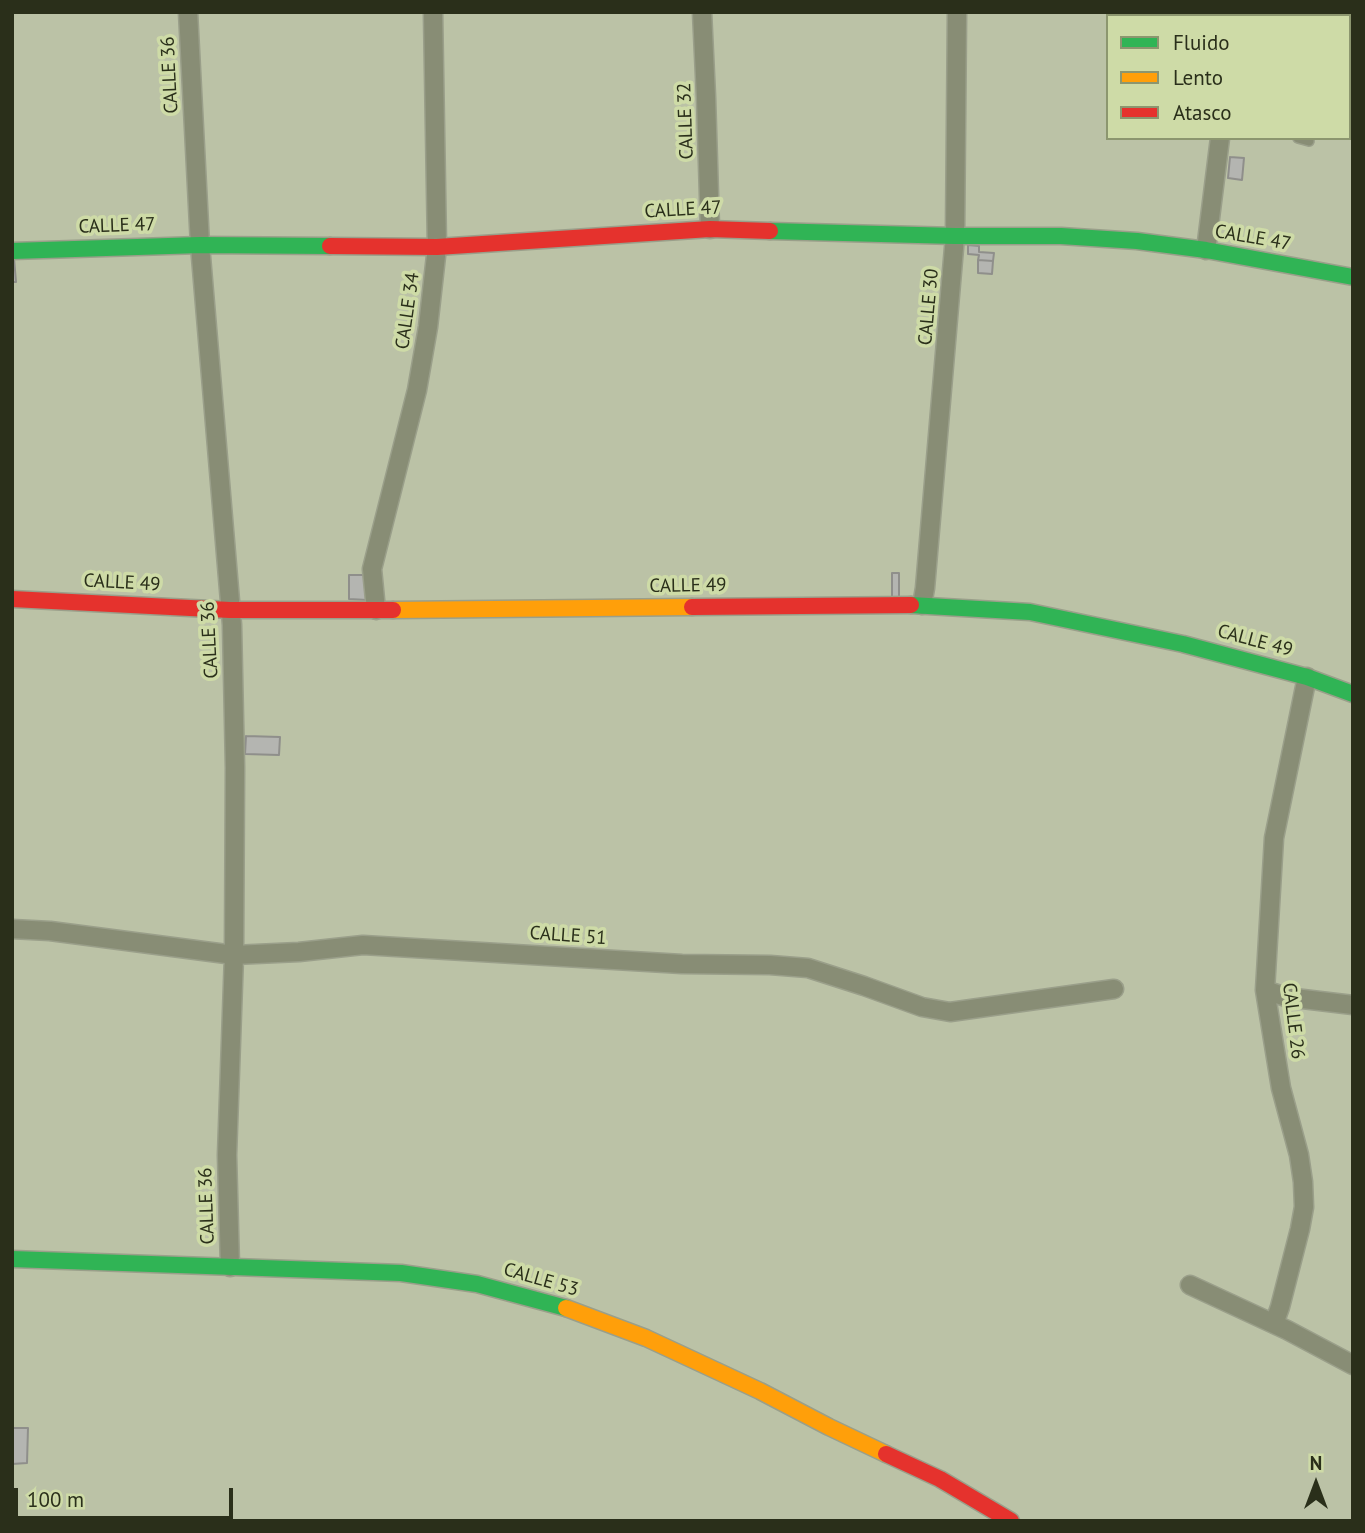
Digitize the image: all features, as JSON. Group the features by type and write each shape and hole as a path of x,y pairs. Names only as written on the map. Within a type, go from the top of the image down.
{"street":[{"name":"CALLE 36","path":"188,12 200,245 232,625 236,768 234,955 227,1155 230,1267"},
{"name":"CALLE 34","path":"376,610 372,569 417,390 428,327 437,247 433,12"},
{"name":"CALLE 32","path":"702,12 710,229"},
{"name":"CALLE 30","path":"922,605 955,236 957,12"},
{"path":"1206,250 1220,140"},
{"name":"CALLE 47","path":"12,251 200,245 437,247 710,229 955,236 1073,236 1206,250 1353,277"},
{"name":"CALLE 49","path":"12,599 230,610 922,605 1030,612 1183,644 1307,677 1353,694"},
{"name":"CALLE 26","path":"1274,1324 1304,1208 1299,1155 1281,1088 1265,989 1274,838 1307,677"},
{"name":"CALLE 51","path":"12,929 50,931 234,955 363,945 682,964 808,968 922,1007 950,1012 1114,989"},
{"path":"1265,989 1286,996 1353,1005"},
{"name":"CALLE 53","path":"12,1259 401,1273 477,1284 555,1304 646,1338 760,1391 940,1479 1011,1521"},
{"path":"1191,1285 1353,1365"}],"building":[{"path":"1230,157 1244,158 1242,180 1228,178"},
{"path":"968,245 979,246 979,252 994,253 993,261 978,260 979,255 968,254"},
{"path":"14,258 16,282 12,282"},
{"path":"978,260 993,261 992,274 978,273"},
{"path":"892,573 899,573 899,598 892,598"},
{"path":"349,575 368,575 367,600 349,599"},
{"path":"246,736 280,737 279,755 245,754"},
{"path":"12,1428 28,1428 27,1463 12,1464"}],"traffic: fast":[{"path":"770,231 1061,236 1137,241 1206,250 1353,277"},
{"path":"12,251 200,245 330,246"},
{"path":"911,605 1030,612 1183,644 1307,677 1353,694"},
{"path":"12,1259 401,1273 477,1284 566,1308"}],"traffic: slow":[{"path":"393,610 692,607"},
{"path":"566,1308 646,1338 886,1454"}],"traffic: jam":[{"path":"330,246 437,247 710,229 770,231"},
{"path":"12,599 230,610 393,610"},
{"path":"692,607 911,605"},
{"path":"886,1454 940,1479 1011,1521"}]}
